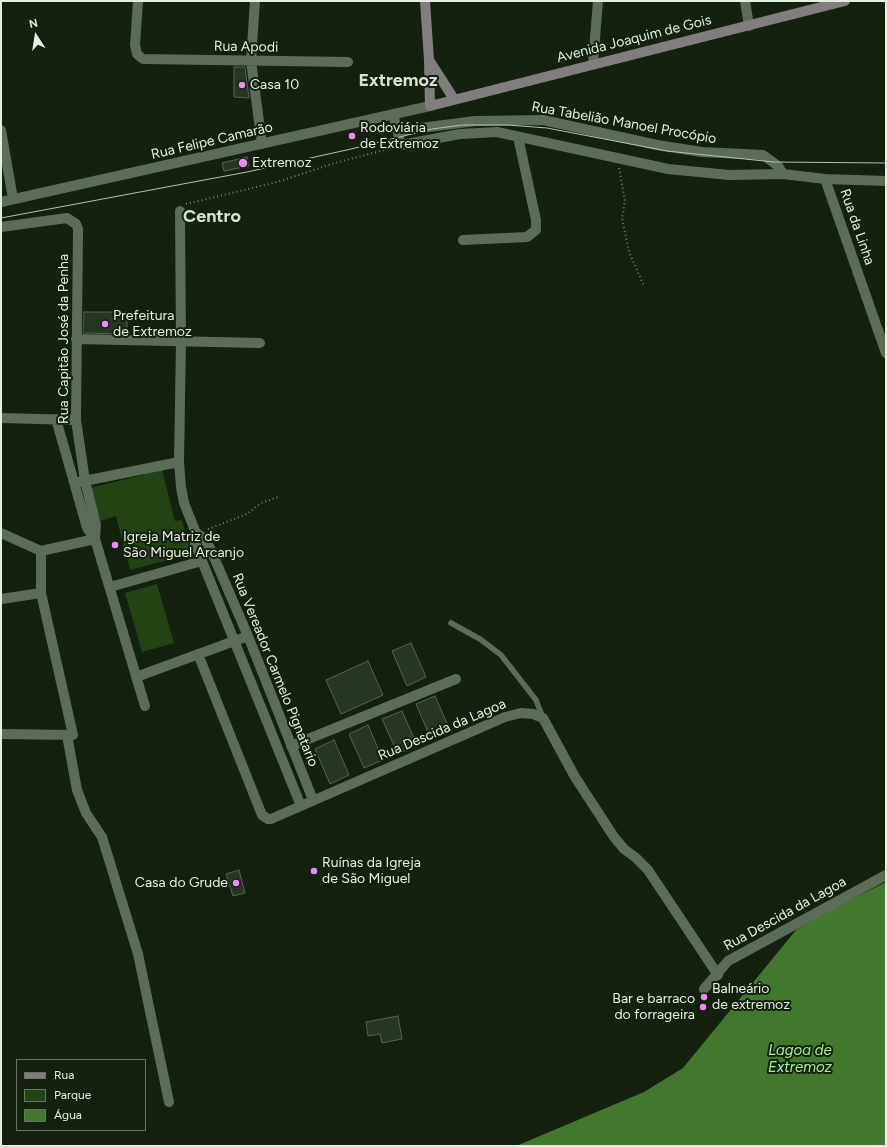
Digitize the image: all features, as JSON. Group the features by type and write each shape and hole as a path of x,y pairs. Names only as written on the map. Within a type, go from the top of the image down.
{"main road":[{"path":"425,1 430,106"},
{"name":"Avenida Joaquim de Gois","path":"430,106 593,63 749,26 845,1"},
{"path":"429,60 454,100"}],"street":[{"name":"Rua Apodi","path":"138,1 136,51 140,58 143,59 348,62"},
{"path":"255,1 251,61 262,144"},
{"path":"593,63 598,1"},
{"path":"745,1 749,26"},
{"name":"Rua Felipe Camarão","path":"1,202 430,106"},
{"path":"393,114 401,145 434,138 479,132 512,134 518,137 541,140 617,159 668,169 729,175 783,174 825,179 886,181"},
{"name":"Rua Tabelião Manoel Procópio","path":"398,132 475,120 543,120 657,145 702,152 763,155 768,157 778,166 783,174"},
{"path":"1,130 13,199"},
{"path":"464,240 527,237 536,230 536,220 518,137"},
{"name":"Rua da Linha","path":"825,179 886,353"},
{"name":"Rua Vereador Carmelo Pignatario","path":"180,211 181,342 179,462 183,498 196,533 195,543 233,641 301,806"},
{"name":"Rua Capitão José da Penha","path":"1,227 67,218 76,224 79,234 76,339 76,420 85,481 96,525 95,539"},
{"path":"76,339 260,343"},
{"path":"1,418 76,420"},
{"name":"Rua Capitão José da Penha","path":"56,419 87,528 95,539 145,706"},
{"path":"74,483 179,462"},
{"path":"1,533 41,552 95,539"},
{"name":"Rua Vereador Carmelo Pignatario","path":"196,533 204,538 210,548 248,636 313,800"},
{"path":"1,734 73,735 40,593 41,552"},
{"path":"110,587 202,561"},
{"path":"1,599 40,593"},
{"path":"136,677 248,636"},
{"name":"Rua Descida da Lagoa","path":"198,654 262,814 265,818 271,819 505,717 520,713 533,714 543,718 575,777 614,837 624,849 648,870 718,975 728,961 886,875"},
{"path":"291,746 456,679"},
{"path":"67,735 77,790 86,812 102,836 138,954 169,1102"},
{"path":"704,989 718,975"}],"lane":[{"path":"451,623 480,640 501,655 536,700 543,718"}],"path":[{"path":"180,211 181,207 189,203 277,182 335,163 401,145"},
{"path":"617,159 625,201 622,218 629,252 644,286"},
{"path":"196,533 248,514 261,503 278,497"}],"green space":[{"path":"162,470 175,521 182,520 191,554 130,570 116,516 100,521 91,488"},
{"path":"157,584 174,643 142,652 125,593"}],"water":[{"name":"Lagoa de Extremoz","path":"886,882 886,1146 516,1146 644,1092 683,1068 796,930 832,909"}],"building":[{"name":"Casa 10","path":"234,67 245,67 249,98 234,97"},
{"path":"247,157 249,166 224,171 222,163"},
{"name":"Prefeitura de Extremoz","path":"84,312 127,312 127,334 83,333"},
{"path":"411,643 426,677 407,686 392,651"},
{"path":"368,661 383,695 341,714 326,680"},
{"path":"435,696 450,730 431,739 416,704"},
{"path":"402,711 417,745 398,754 382,719"},
{"path":"368,725 383,760 364,768 349,734"},
{"path":"334,740 349,775 330,784 315,749"},
{"name":"Casa do Grude","path":"239,870 245,893 233,896 226,874"},
{"path":"398,1016 402,1039 382,1043 380,1034 368,1036 366,1022"}],"tram line":[{"path":"1,218 247,172 432,129 462,125 508,125 547,128 667,151 774,162 886,163"}],"place":[{"name":"Casa 10","path":"242,85"},
{"name":"Rodoviária de Extremoz","path":"352,136"},
{"name":"Extremoz","path":"243,163"},
{"name":"Prefeitura de Extremoz","path":"105,324"},
{"name":"Igreja Matriz de São Miguel Arcanjo","path":"115,545"},
{"name":"Ruínas da Igreja de São Miguel","path":"314,871"},
{"name":"Casa do Grude","path":"236,883"},
{"name":"Balneário de extremoz","path":"704,997"},
{"name":"Bar e barraco do forrageira","path":"703,1007"}],"district":[{"name":"Extremoz","path":"398,81"},
{"name":"Centro","path":"212,217"}]}
